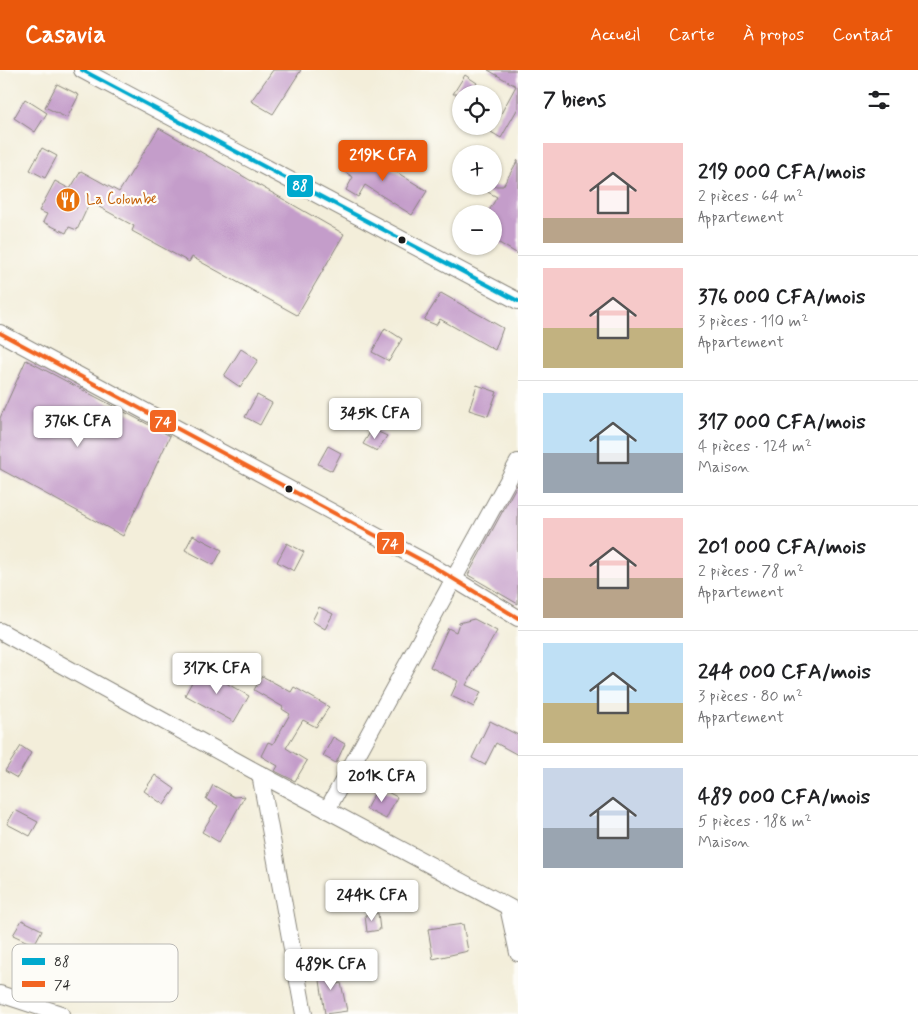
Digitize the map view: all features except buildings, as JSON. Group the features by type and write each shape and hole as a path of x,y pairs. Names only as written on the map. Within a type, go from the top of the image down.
{"street":[{"path":"82,70 518,301"},
{"path":"0,333 454,579 518,618"},
{"path":"327,810 518,462"},
{"path":"0,631 513,910 518,953"},
{"path":"260,774 304,1014"},
{"path":"0,994 12,998"},
{"path":"24,1002 61,1014"}],"transit line":[{"name":"88","path":"82,70 518,301"},
{"name":"74","path":"0,333 434,567 518,618"}],"place":[{"name":"La Colombe","path":"68,200"}]}
